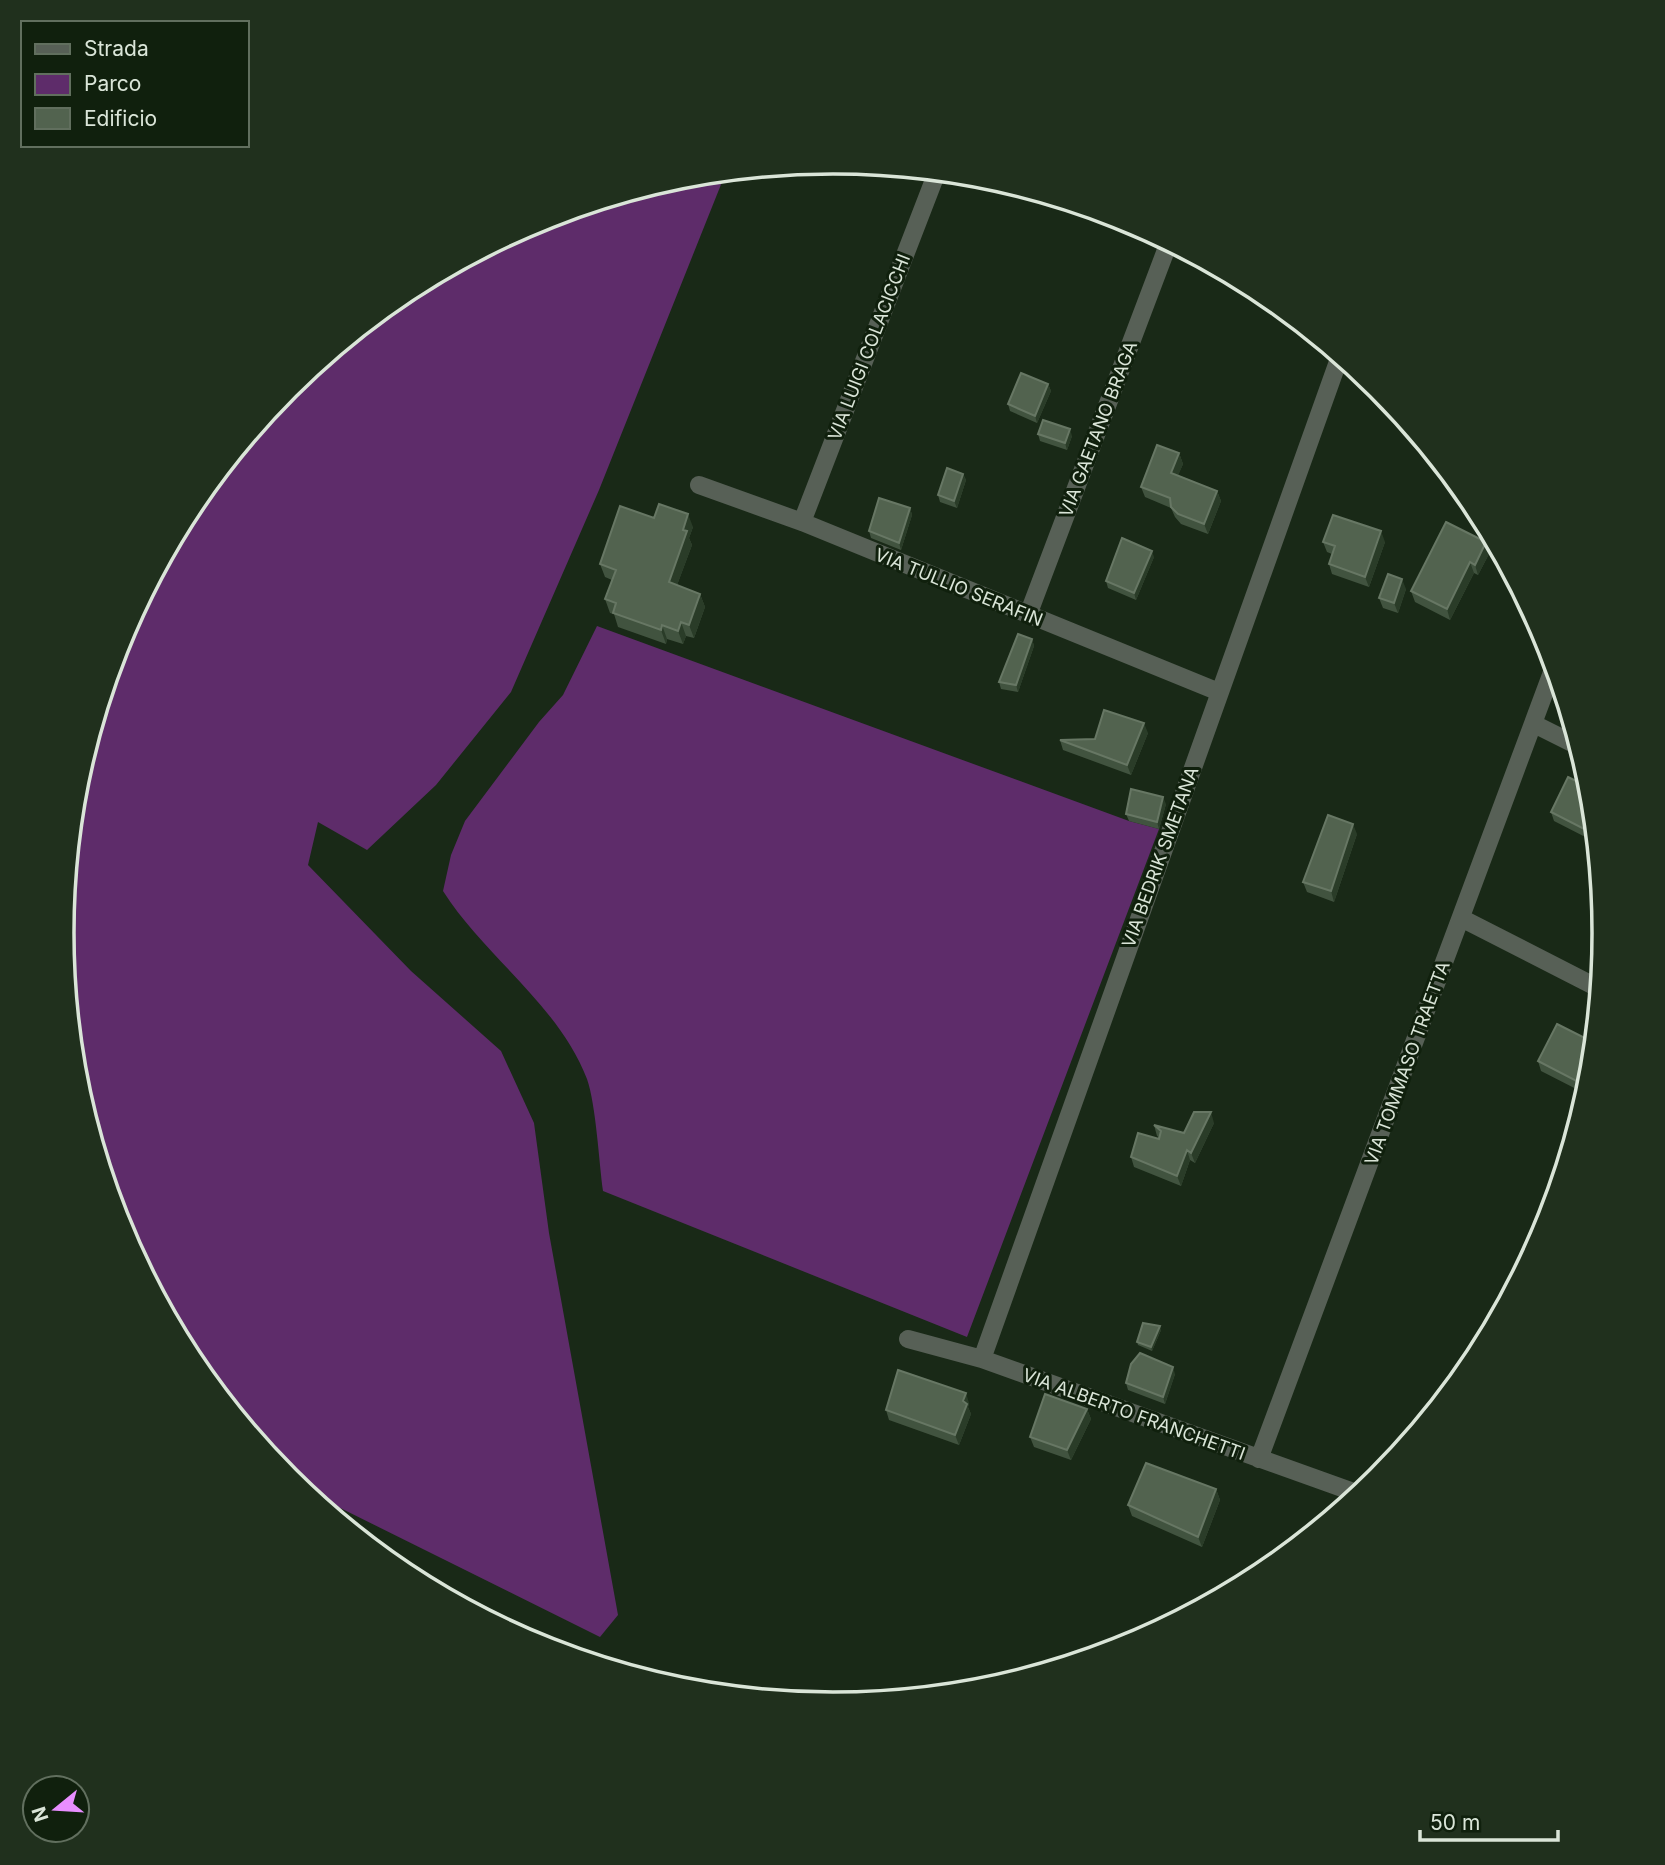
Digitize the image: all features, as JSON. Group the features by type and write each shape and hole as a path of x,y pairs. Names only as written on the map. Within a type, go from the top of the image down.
{"street":[{"name":"VIA LUIGI COLACICCHI","path":"802,522 934,180"},
{"name":"VIA GAETANO BRAGA","path":"1028,615 1166,251"},
{"name":"VIA BEDRIK SMETANA","path":"982,1359 1337,365"},
{"name":"VIA TULLIO SERAFIN","path":"699,485 802,522 1219,692"},
{"name":"VIA TOMMASO TRAETTA","path":"1259,1459 1549,682"},
{"path":"1534,724 1567,741"},
{"path":"1461,918 1590,984"},
{"name":"VIA ALBERTO FRANCHETTI","path":"908,1339 982,1359 1348,1489"}],"green space":[{"path":"722,182 599,490 511,692 436,785 367,850 318,822 308,865 411,971 501,1051 534,1123 549,1233 618,1615 600,1637 335,1505 262,1433 230,1395 201,1354 175,1312 131,1223 99,1129 80,1032 75,982 75,883 88,784 99,736 131,642 175,553 201,511 230,470 262,432 332,362 370,330 453,275 542,231 589,214 636,199"},
{"path":"597,626 1129,821 1159,829 967,1337 603,1191 590,1090 574,1052 540,1004 479,938 443,891 451,855 465,821 539,722 563,695"}],"building":[{"path":"1021,373 1048,384 1035,416 1008,404"},
{"path":"1043,420 1070,429 1065,443 1038,434"},
{"path":"1157,445 1179,453 1171,473 1217,491 1204,524 1178,514 1171,507 1170,498 1141,487"},
{"path":"947,468 963,474 954,501 938,495"},
{"path":"879,498 910,508 899,543 869,531"},
{"path":"659,504 688,514 683,530 687,531 669,582 700,594 689,625 681,622 678,631 662,625 661,630 613,613 616,603 605,599 616,570 600,564 620,506 654,518"},
{"path":"1333,515 1381,531 1365,577 1329,564 1335,546 1323,542"},
{"path":"1446,522 1482,540 1485,545 1475,565 1470,562 1447,609 1411,591"},
{"path":"1122,538 1152,551 1134,593 1106,581"},
{"path":"1388,574 1402,579 1394,603 1379,598"},
{"path":"1018,634 1032,639 1016,685 999,682"},
{"path":"1104,710 1144,723 1127,765 1060,740 1095,739"},
{"path":"1568,777 1576,781 1584,829 1551,812"},
{"path":"1131,789 1163,797 1157,822 1126,814"},
{"path":"1328,815 1353,824 1331,891 1303,882"},
{"path":"1557,1024 1584,1038 1577,1081 1538,1061"},
{"path":"1194,1112 1211,1112 1191,1153 1187,1150 1177,1176 1131,1157 1138,1133 1159,1139 1161,1131 1154,1125 1184,1133"},
{"path":"1143,1323 1160,1326 1151,1347 1137,1342"},
{"path":"1140,1353 1173,1367 1163,1397 1126,1383 1131,1364"},
{"path":"898,1370 966,1393 963,1401 967,1404 955,1435 886,1410"},
{"path":"1045,1394 1087,1409 1067,1450 1030,1437"},
{"path":"1146,1463 1216,1489 1198,1537 1128,1505"}]}
